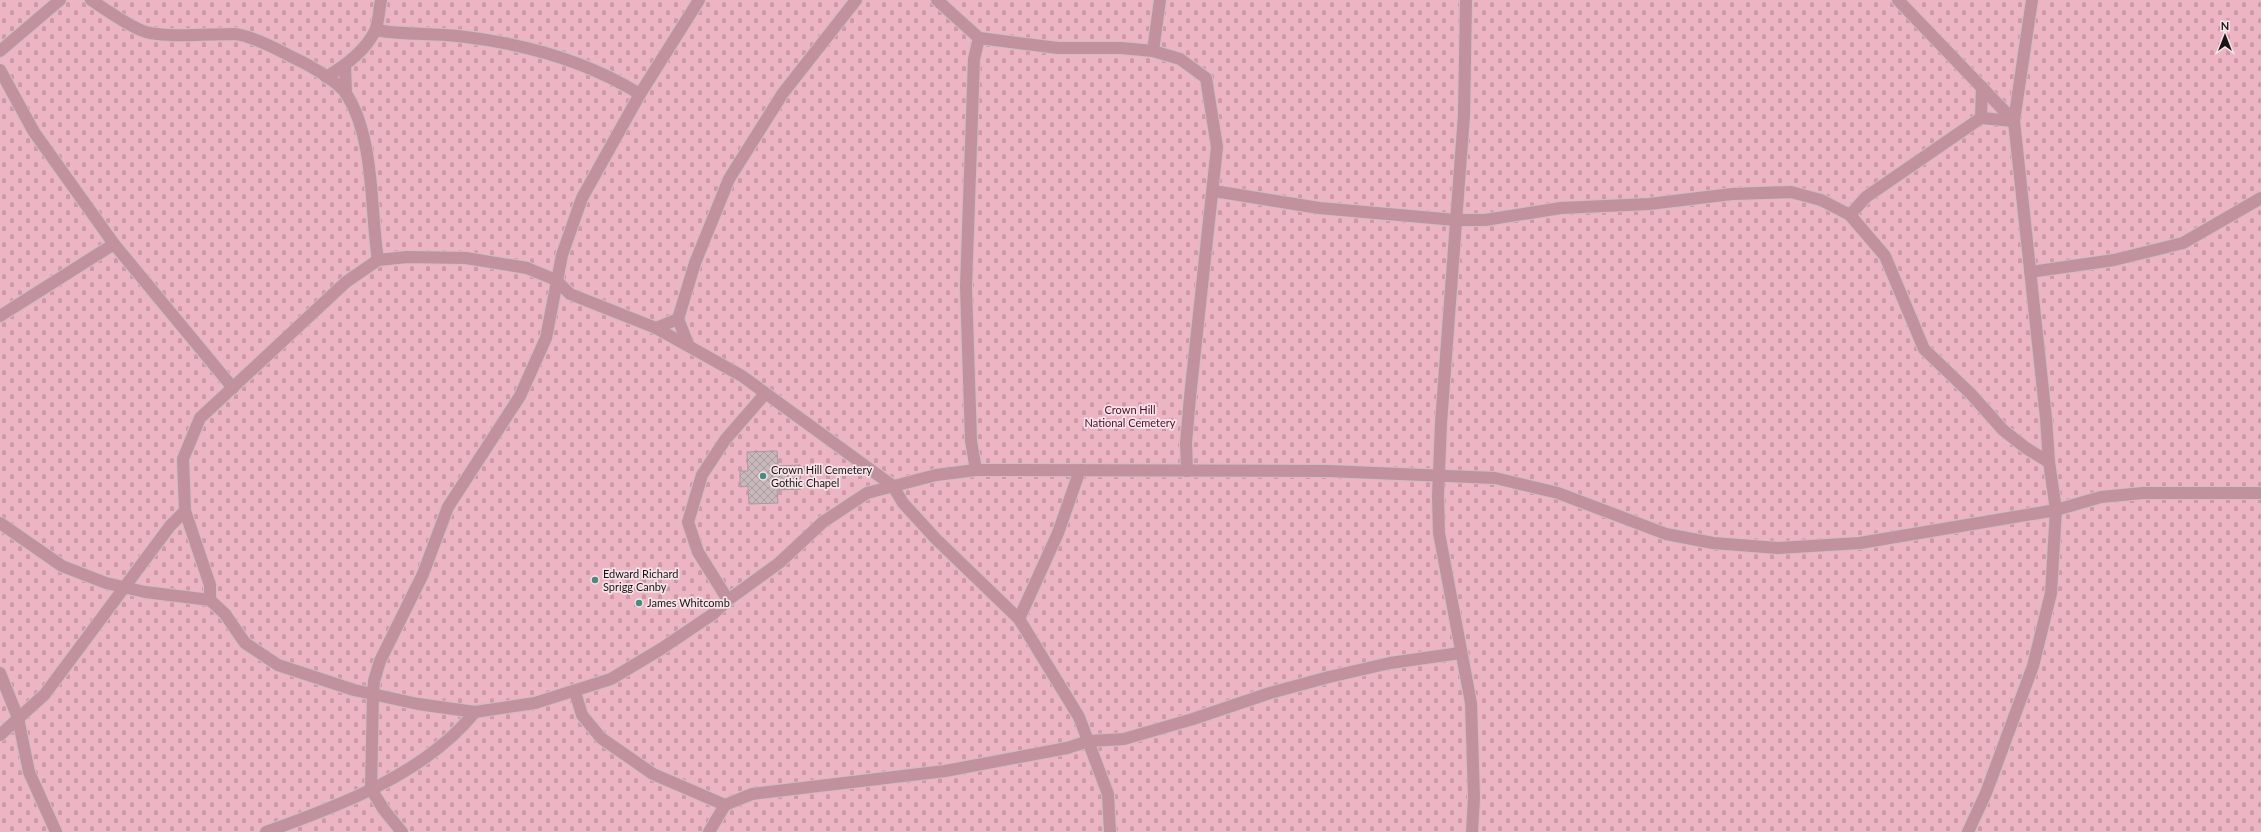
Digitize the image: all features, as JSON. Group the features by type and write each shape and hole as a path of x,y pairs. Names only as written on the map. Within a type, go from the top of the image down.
{"lane":[{"path":"0,51 60,0"},
{"path":"91,0 146,32 236,34 272,47 326,77 346,94"},
{"path":"326,77 345,66 376,30 380,0"},
{"path":"402,832 384,810 371,789 373,694 374,680 380,660 423,574 448,507 520,396 546,338 562,255 582,198 640,94 699,0"},
{"path":"688,344 678,319 695,263 729,180 783,93 856,0"},
{"path":"937,0 979,38 1058,48 1120,48 1153,51 1180,59 1206,78 1217,147 1214,191 1190,397 1186,443 1187,471"},
{"path":"1153,51 1160,0"},
{"path":"1466,0 1464,116 1438,475 1439,533 1460,653 1471,703 1474,798 1472,832"},
{"path":"1898,0 2014,121"},
{"path":"1968,832 1986,793 2033,666 2052,593 2056,510 2049,462 2046,418 2014,121 2032,0"},
{"path":"376,30 395,33 457,36 506,43 561,57 622,83 640,94"},
{"path":"976,470 971,441 966,287 974,59 979,38"},
{"path":"345,66 346,94 362,131 370,174 374,232 378,260"},
{"path":"0,70 34,132 114,244 233,388"},
{"path":"1981,118 1982,87"},
{"path":"1850,215 1866,197 1981,118 2014,121"},
{"path":"1214,191 1319,208 1456,220 1485,220 1561,208 1649,204 1732,194 1791,192 1821,200 1850,215 1885,256 1924,349 1971,394 2003,430 2026,448 2049,462"},
{"path":"2030,272 2114,260 2183,243 2261,198"},
{"path":"0,316 114,244"},
{"path":"210,600 210,585 185,511 183,459 200,418 346,282 378,260 407,257 466,258 527,268 556,280 570,294 656,328 688,344 742,376 765,394 858,459 893,486 904,503 936,539 1019,619 1079,717 1108,794 1110,832"},
{"path":"656,328 678,319"},
{"path":"728,600 698,552 688,522 702,475 725,440 765,394"},
{"path":"0,523 62,566 123,588 210,600 225,614 245,643 278,665 335,685 418,704 475,712 535,703 575,692 611,679 655,653 713,614 728,600 779,563 823,522 867,493 936,476 976,470 1328,471 1495,478 1558,493 1666,534 1713,543 1778,548 1860,543 2056,510 2101,497 2143,493 2261,493"},
{"path":"1019,619 1058,533 1080,470"},
{"path":"0,735 45,694 170,526 185,511"},
{"path":"709,832 725,805 752,794 945,771 1066,748 1089,741 1124,739 1193,719 1270,693 1329,677 1390,663 1460,653"},
{"path":"0,673 18,718 29,772 56,832"},
{"path":"575,692 582,715 601,738 652,774 725,805"},
{"path":"266,832 311,816 394,779 460,731 475,712"}],"green space":[{"name":"Crown Hill National Cemetery","path":"0,0 2261,0 2261,832 0,832"}],"building":[{"path":"777,451 778,466 800,465 801,489 777,490 778,503 749,504 748,486 740,487 740,471 748,471 747,452"}],"place":[{"name":"Crown Hill Cemetery Gothic Chapel","path":"763,476"},
{"name":"Edward Richard Sprigg Canby","path":"595,580"},
{"name":"James Whitcomb","path":"639,603"}]}
